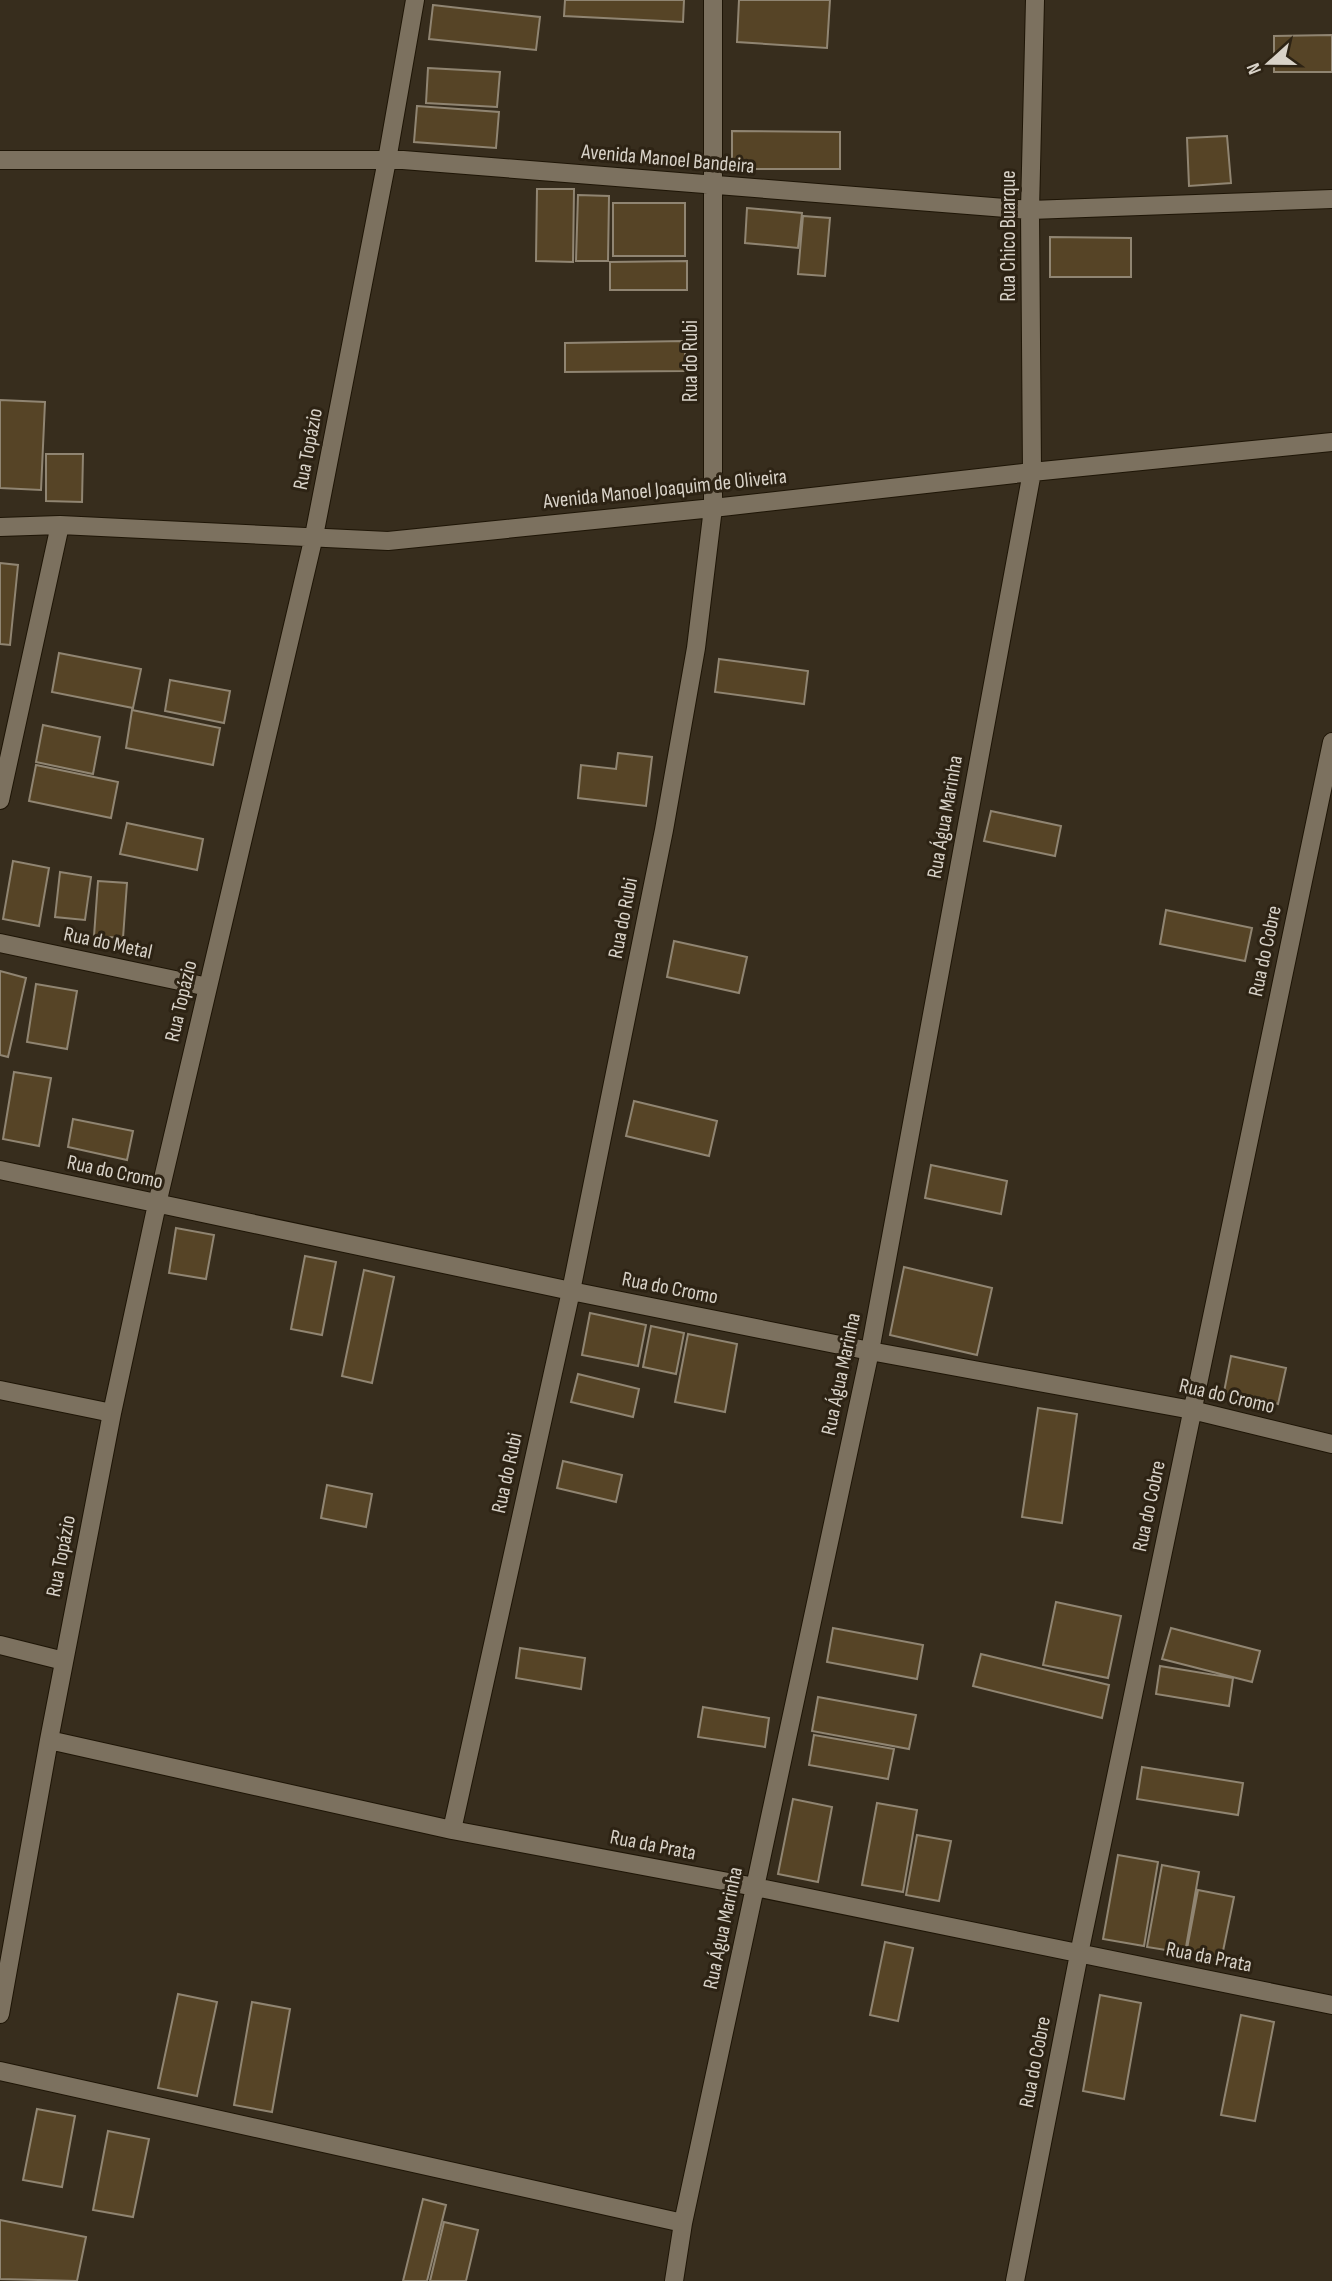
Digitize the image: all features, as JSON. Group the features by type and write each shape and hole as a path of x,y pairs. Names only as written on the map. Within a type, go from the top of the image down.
{"street":[{"name":"Rua Topázio","path":"0,2014 112,1413 157,1204 314,536 387,160 415,0"},
{"name":"Rua do Rubi","path":"452,1830 571,1291 664,830 696,648 713,508 713,0"},
{"name":"Rua Chico Buarque","path":"1032,472 1030,210 1035,0"},
{"name":"Avenida Manoel Bandeira","path":"0,160 387,160 1030,210 1332,199"},
{"name":"Avenida Manoel Joaquim de Oliveira","path":"0,527 60,525 388,541 1332,442"},
{"name":"Rua Água Marinha","path":"674,2281 683,2223 870,1350 1032,472"},
{"path":"0,800 60,525"},
{"name":"Rua do Cobre","path":"1015,2281 1079,1954 1332,742"},
{"name":"Rua do Metal","path":"0,943 208,987"},
{"name":"Rua do Cromo","path":"0,1170 571,1291 1192,1410 1332,1444"},
{"path":"0,1390 112,1413"},
{"path":"0,1644 64,1661"},
{"name":"Rua da Prata","path":"49,1740 452,1830 755,1887 1332,2005"},
{"path":"0,2071 683,2223"}],"building":[{"path":"565,0 684,0 683,22 564,16"},
{"path":"739,0 830,0 827,48 737,42"},
{"path":"433,5 540,17 536,50 429,39"},
{"path":"1332,35 1332,72 1274,72 1274,36"},
{"path":"428,68 500,72 497,107 426,103"},
{"path":"417,106 499,112 496,148 414,142"},
{"path":"732,131 840,132 840,169 732,169"},
{"path":"1227,136 1231,183 1189,186 1187,138"},
{"path":"537,189 574,189 573,262 536,261"},
{"path":"578,195 609,196 608,261 576,261"},
{"path":"613,203 685,203 685,256 613,256"},
{"path":"747,208 802,213 798,248 745,243"},
{"path":"803,216 830,218 825,276 798,274"},
{"path":"1050,237 1131,238 1131,277 1050,277"},
{"path":"687,261 687,290 610,290 610,262"},
{"path":"685,341 685,371 565,372 565,343"},
{"path":"0,400 45,402 41,490 0,488"},
{"path":"46,454 83,454 82,502 46,501"},
{"path":"0,563 18,565 10,645 0,644"},
{"path":"59,653 141,669 133,708 52,692"},
{"path":"719,659 808,671 804,704 715,692"},
{"path":"170,680 230,691 224,723 165,711"},
{"path":"132,710 220,728 213,765 126,748"},
{"path":"43,725 100,737 93,774 36,762"},
{"path":"618,753 652,757 646,806 578,798 581,765 616,769"},
{"path":"36,765 118,782 111,818 29,801"},
{"path":"991,811 1061,826 1055,856 984,841"},
{"path":"127,823 203,839 197,870 120,854"},
{"path":"13,861 49,868 39,926 3,919"},
{"path":"60,872 91,877 85,920 55,917"},
{"path":"98,881 127,883 123,938 94,936"},
{"path":"1166,910 1252,928 1245,961 1160,944"},
{"path":"674,941 747,957 739,993 667,977"},
{"path":"0,971 26,978 8,1057 0,1055"},
{"path":"36,984 77,991 67,1049 27,1042"},
{"path":"14,1072 51,1078 39,1146 3,1139"},
{"path":"634,1101 717,1121 709,1156 626,1136"},
{"path":"73,1119 133,1131 127,1160 68,1147"},
{"path":"931,1165 1007,1181 1001,1214 925,1198"},
{"path":"176,1228 214,1235 206,1279 169,1273"},
{"path":"305,1256 336,1262 322,1335 291,1329"},
{"path":"904,1267 992,1288 977,1355 890,1335"},
{"path":"364,1270 394,1277 372,1383 342,1376"},
{"path":"590,1313 646,1325 638,1366 582,1355"},
{"path":"651,1326 684,1333 676,1374 643,1367"},
{"path":"688,1334 737,1344 725,1412 675,1402"},
{"path":"1231,1356 1286,1368 1278,1404 1224,1392"},
{"path":"578,1374 639,1389 633,1417 571,1402"},
{"path":"1038,1408 1077,1414 1062,1523 1022,1517"},
{"path":"563,1461 622,1475 616,1502 557,1488"},
{"path":"327,1485 372,1494 366,1527 321,1518"},
{"path":"1056,1602 1121,1616 1108,1678 1043,1665"},
{"path":"833,1628 923,1645 917,1679 827,1662"},
{"path":"1171,1628 1260,1651 1252,1682 1162,1659"},
{"path":"520,1648 585,1658 581,1689 516,1678"},
{"path":"981,1654 1109,1685 1102,1718 973,1686"},
{"path":"1160,1666 1233,1678 1229,1706 1156,1694"},
{"path":"818,1697 916,1715 909,1749 812,1731"},
{"path":"703,1707 769,1718 765,1747 698,1737"},
{"path":"814,1735 894,1749 888,1779 809,1765"},
{"path":"1142,1767 1243,1783 1238,1815 1137,1799"},
{"path":"793,1799 832,1807 818,1882 778,1874"},
{"path":"877,1803 917,1810 903,1892 862,1885"},
{"path":"917,1835 951,1841 939,1901 906,1895"},
{"path":"1118,1855 1158,1862 1144,1946 1103,1939"},
{"path":"1162,1865 1199,1872 1185,1953 1147,1947"},
{"path":"1198,1890 1234,1897 1221,1961 1186,1954"},
{"path":"885,1942 913,1948 898,2021 870,2015"},
{"path":"178,1994 217,2002 197,2096 158,2088"},
{"path":"1100,1995 1141,2003 1124,2099 1083,2091"},
{"path":"252,2002 290,2009 272,2112 234,2105"},
{"path":"1241,2015 1274,2022 1255,2121 1221,2115"},
{"path":"37,2109 75,2116 62,2187 23,2180"},
{"path":"108,2131 149,2139 133,2217 93,2210"},
{"path":"423,2199 446,2205 427,2281 403,2281"},
{"path":"0,2220 86,2237 77,2281 0,2279"},
{"path":"444,2222 478,2230 466,2281 430,2281"}]}
